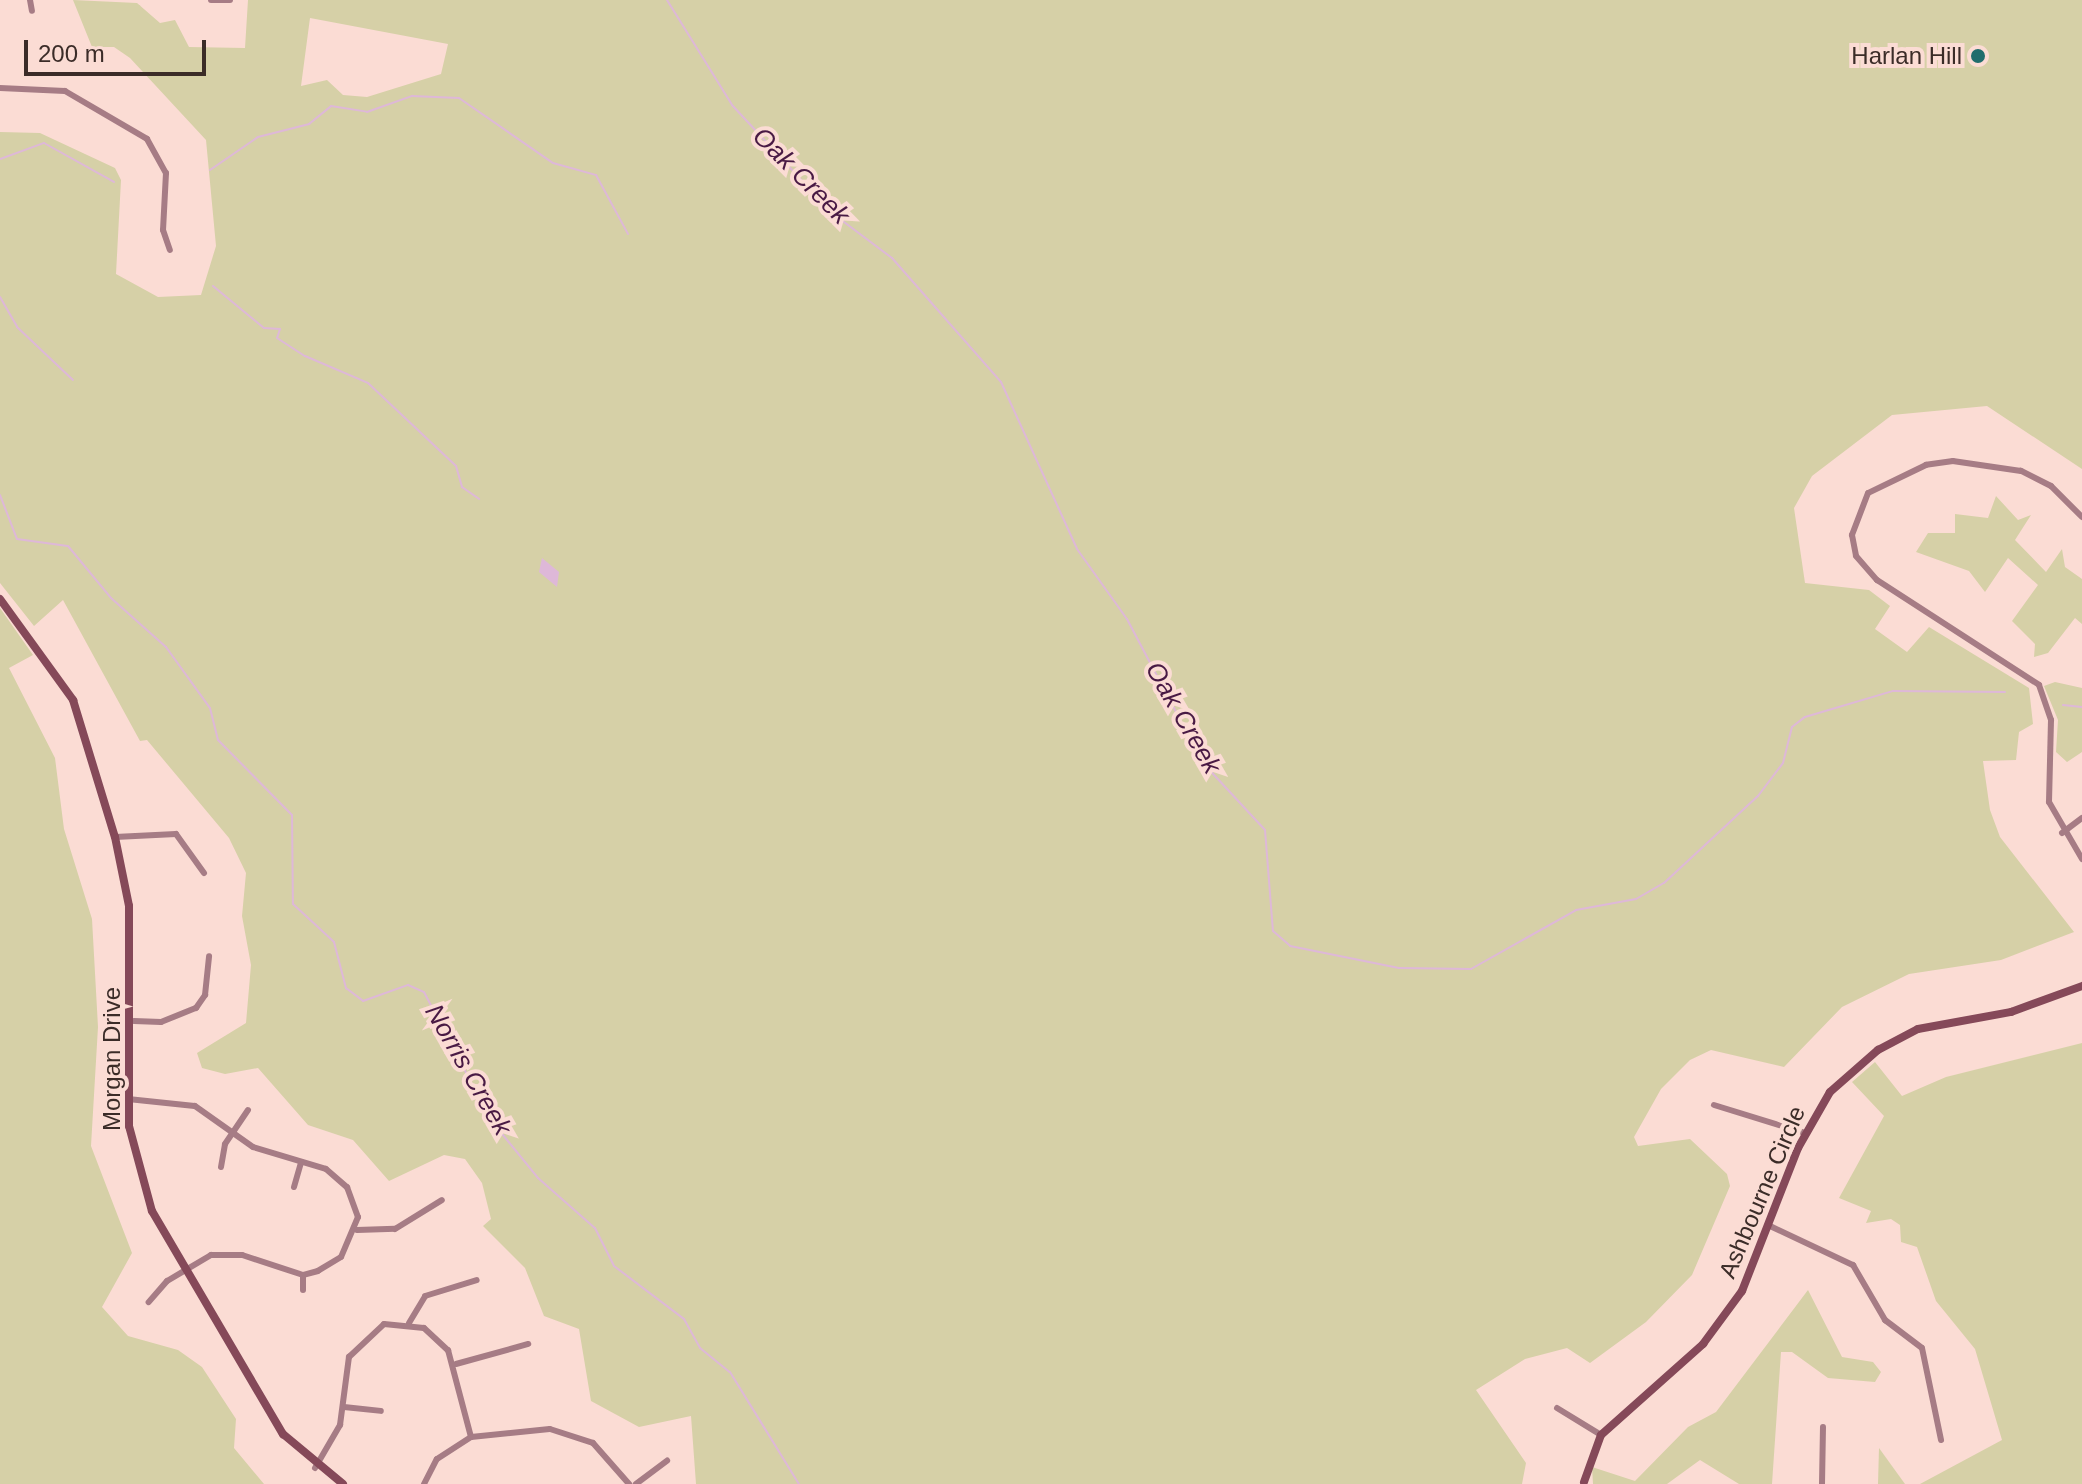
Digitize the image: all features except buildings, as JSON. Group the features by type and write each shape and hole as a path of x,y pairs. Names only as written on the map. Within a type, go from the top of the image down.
{"street":[{"path":"30,0 32,11"},
{"path":"211,0 230,0"},
{"path":"0,88 65,91 147,139 166,173 163,230 170,250"},
{"path":"2082,517 2051,486 2021,471 1953,461 1886,481 1864,498 1852,525 1856,556 1877,580 2045,694 2051,720 2047,788 2062,833 2082,859"},
{"name":"Morgan Drive","path":"0,599 73,700 115,837 129,906 134,1021 128,1099 139,1176 186,1267 283,1434 315,1468 343,1484"},
{"path":"2062,833 2082,818"},
{"path":"115,837 176,834 204,873"},
{"path":"134,1021 161,1022 196,1008 209,956"},
{"name":"Ashbourne Circle","path":"1583,1483 1601,1435 1715,1331 1770,1226 1805,1133 1838,1083 1902,1036 2011,1012 2082,986"},
{"path":"128,1099 195,1106 232,1134 326,1169 347,1187 357,1230 341,1257 303,1275 227,1254 186,1267 149,1302"},
{"path":"1714,1105 1805,1133"},
{"path":"221,1167 232,1134 248,1110"},
{"path":"294,1187 301,1162"},
{"path":"357,1230 395,1229 442,1200"},
{"path":"1770,1226 1853,1265 1885,1320 1922,1348 1941,1440"},
{"path":"303,1275 303,1290"},
{"path":"409,1323 425,1296 477,1280"},
{"path":"315,1468 344,1407 345,1368 359,1342 384,1324 409,1323 439,1340 456,1364 471,1437"},
{"path":"456,1364 528,1344"},
{"path":"344,1407 381,1411"},
{"path":"1557,1408 1601,1435"},
{"path":"1822,1484 1823,1427"},
{"path":"424,1484 437,1459 471,1437 573,1434 609,1456 629,1484"},
{"path":"636,1484 667,1461"}],"shaded area":[{"path":"73,0 137,3 160,23 175,20 189,47 245,48 248,0 2082,0 2082,469 1987,406 1892,415 1812,476 1794,508 1805,583 1869,590 1890,606 1875,629 1907,652 1929,627 2029,688 2033,724 2019,732 2016,760 1983,761 1990,810 2000,837 2074,932 2001,960 1909,974 1842,1007 1784,1067 1711,1050 1690,1060 1661,1089 1634,1137 1638,1146 1690,1139 1727,1174 1730,1186 1692,1275 1646,1322 1590,1363 1567,1348 1525,1359 1476,1390 1526,1463 1522,1484 696,1484 691,1416 639,1427 591,1401 579,1329 544,1316 525,1268 483,1226 491,1219 482,1183 465,1159 444,1155 389,1181 353,1140 308,1125 258,1068 225,1074 202,1068 197,1053 246,1023 251,965 242,916 246,873 229,838 147,740 140,741 63,600 34,626 0,583 0,132 40,133 115,168 121,180 116,274 158,297 201,295 216,246 206,140 130,58 114,47 92,47","holes":["310,18 448,44 441,74 367,97 343,95 327,80 301,86"]},
{"path":"1996,496 2018,520 2031,515 2015,540 2046,572 2062,549 2065,567 2082,579 2082,624 2075,618 2048,653 2034,657 2035,644 2012,621 2038,585 2008,558 1985,592 1969,571 1916,552 1928,533 1955,533 1955,514 1988,518"},
{"path":"542,558 559,572 557,587 539,572"},
{"path":"0,608 33,655 9,668 55,758 64,829 92,919 98,1027 91,1146 132,1253 102,1307 128,1336 178,1350 202,1367 236,1419 234,1448 264,1484 0,1484"},
{"path":"2055,682 2082,688 2082,752 2067,762 2056,752 2058,720 2044,686"},
{"path":"2082,1043 2082,1484 1920,1484 2002,1440 1975,1349 1936,1301 1917,1247 1901,1242 1900,1225 1891,1219 1866,1223 1871,1211 1839,1198 1884,1116 1852,1082 1875,1062 1902,1096 1946,1077"},
{"path":"1808,1290 1842,1357 1873,1362 1881,1372 1875,1382 1828,1378 1792,1352 1781,1352 1772,1484 1739,1484 1700,1460 1667,1484 1593,1484 1592,1467 1635,1481 1688,1427 1716,1412"},
{"path":"1879,1448 1905,1484 1878,1484"}],"waterway":[{"name":"Oak Creek","path":"667,0 732,105 832,213 892,258 1001,382 1077,549 1127,619 1203,763 1265,830 1273,931 1290,946 1399,968 1471,969 1576,910 1636,899 1664,883 1758,796 1783,763 1792,727 1805,717 1893,691 2005,692"},
{"path":"210,170 258,137 309,124 331,106 367,112 412,96 459,98 553,163 596,175 628,234"},
{"path":"0,159 44,143 114,182"},
{"path":"213,286 264,328 280,329 277,338 305,356 368,383 456,466 462,487 479,499"},
{"path":"0,297 17,327 73,380"},
{"name":"Norris Creek","path":"0,495 17,539 68,546 111,598 166,647 210,708 218,740 292,815 293,904 334,942 346,988 363,1001 408,985 424,992 490,1119 538,1178 595,1228 614,1266 684,1319 700,1348 730,1372 799,1484"},
{"name":"Oak Creek","path":"2063,705 2082,707"}],"place":[{"name":"Harlan Hill","path":"1978,56"}]}
